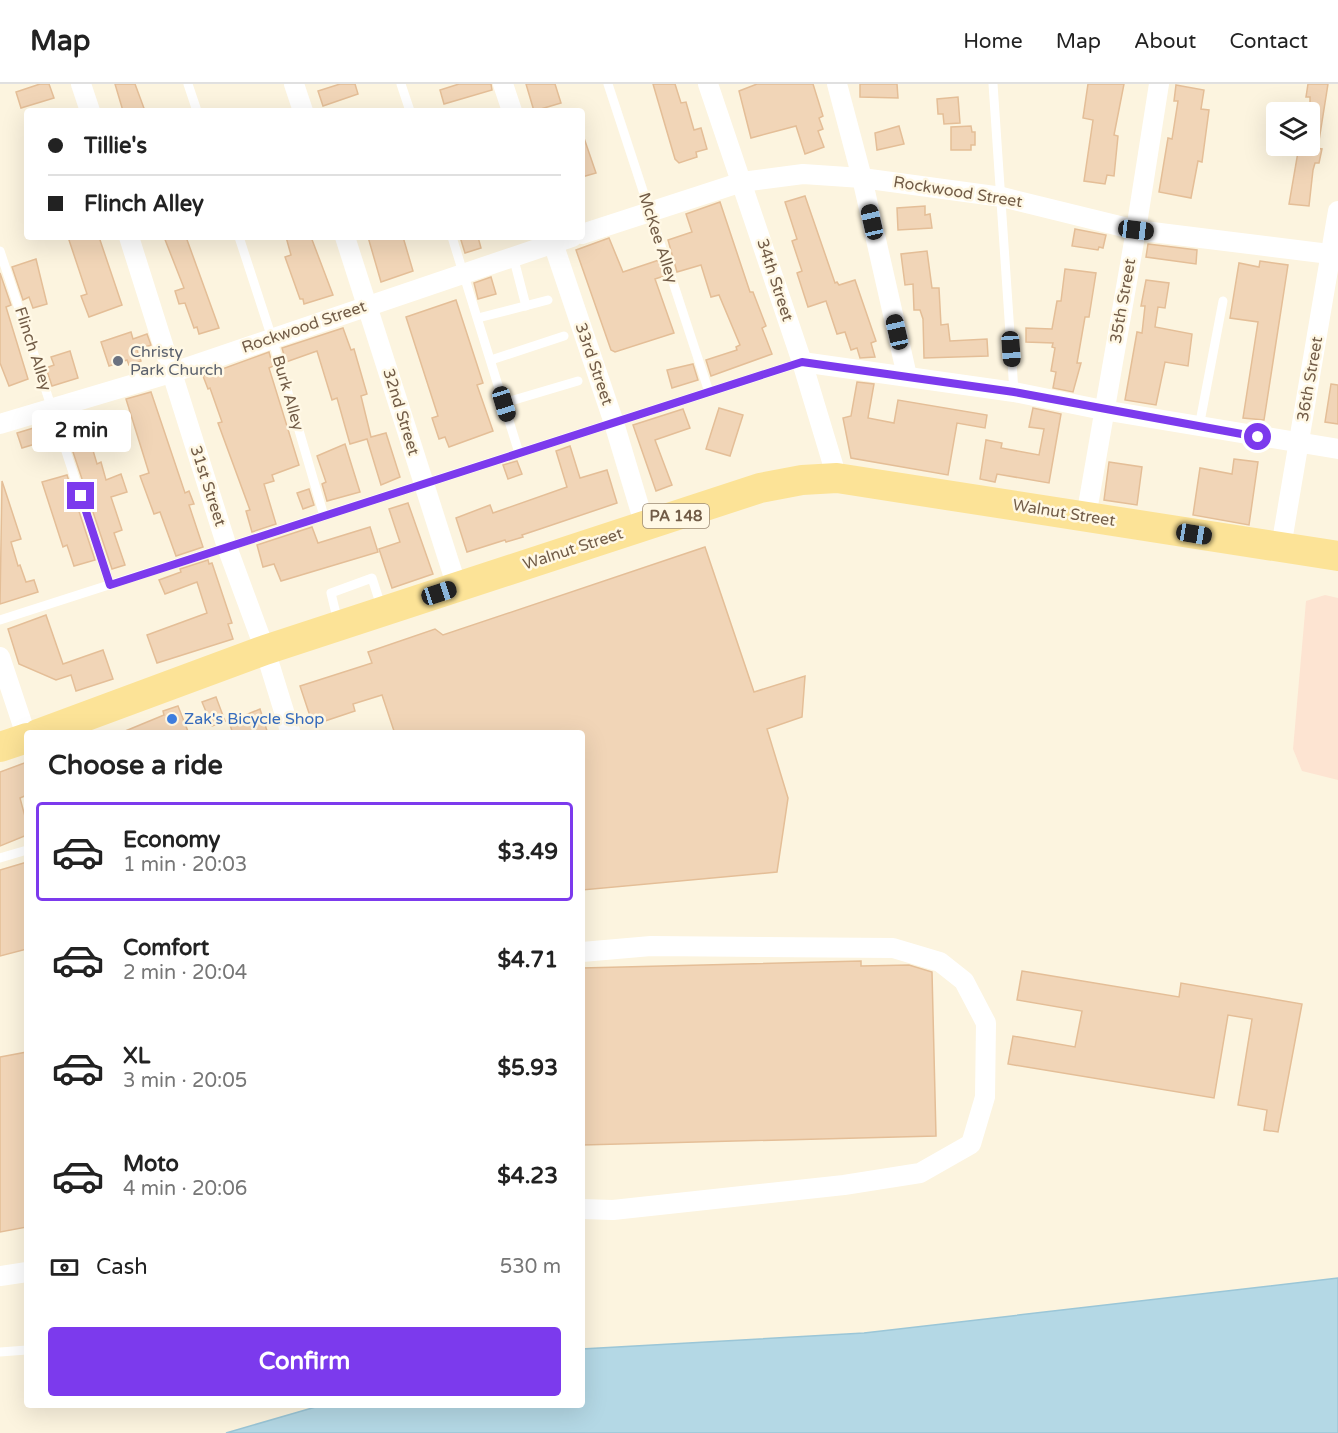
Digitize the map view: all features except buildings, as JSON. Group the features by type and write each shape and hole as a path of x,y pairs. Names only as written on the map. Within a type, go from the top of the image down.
{"main road":[{"name":"Walnut Street","path":"49,730 265,650 760,488 802,480 837,478 1338,556"},
{"path":"0,747 24,739"}],"street":[{"path":"81,84 89,108"},
{"path":"294,84 302,108"},
{"path":"503,84 511,108"},
{"name":"34th Street","path":"708,84 802,362 837,478"},
{"path":"837,84 862,178 907,376"},
{"name":"35th Street","path":"1086,517 1136,230 1158,84"},
{"name":"Rockwood Street","path":"585,233 742,182 803,174 862,178 1002,197 1136,230 1335,254"},
{"name":"36th Street","path":"1281,547 1298,444 1335,254 1338,211"},
{"name":"31st Street","path":"130,240 227,547 265,650 290,730"},
{"name":"32nd Street","path":"346,240 457,587"},
{"name":"Rockwood Street","path":"0,424 171,373 513,256 551,240"},
{"name":"33rd Street","path":"551,240 614,423 645,526"},
{"path":"802,362 1014,392 1199,427 1338,449"},
{"path":"0,657 24,730"},
{"path":"585,952 651,946 893,948 940,962 964,981 986,1023 986,1033 985,1097 971,1144 920,1173 844,1185 717,1199 613,1210 585,1209"},
{"path":"0,1276 24,1272"}],"lane":[{"path":"188,84 196,108"},
{"path":"400,84 409,108"},
{"name":"McKee Alley","path":"608,84 709,392"},
{"path":"993,84 1014,392"},
{"name":"Burk Alley","path":"240,240 272,338 324,516"},
{"path":"453,240 519,453"},
{"name":"Flinch Alley","path":"0,251 110,585"},
{"path":"513,256 526,306"},
{"path":"478,318 548,300"},
{"path":"1199,427 1222,301"},
{"path":"490,360 564,336"},
{"path":"0,620 802,362"},
{"path":"504,404 578,381"},
{"path":"0,858 24,851"},
{"path":"0,1352 24,1350"}],"shaded area":[{"path":"1325,595 1338,598 1338,780 1302,771 1293,749 1306,601"}],"water":[{"path":"1338,1278 1338,1433 226,1433 312,1408 585,1408 585,1349 864,1333"}],"place":[{"name":"Christy Park Church","path":"118,361"},
{"name":"Zak's Bicycle Shop","path":"172,719"}],"route":[{"path":"81,496 110,585 802,362 1014,392 1258,437"}]}
